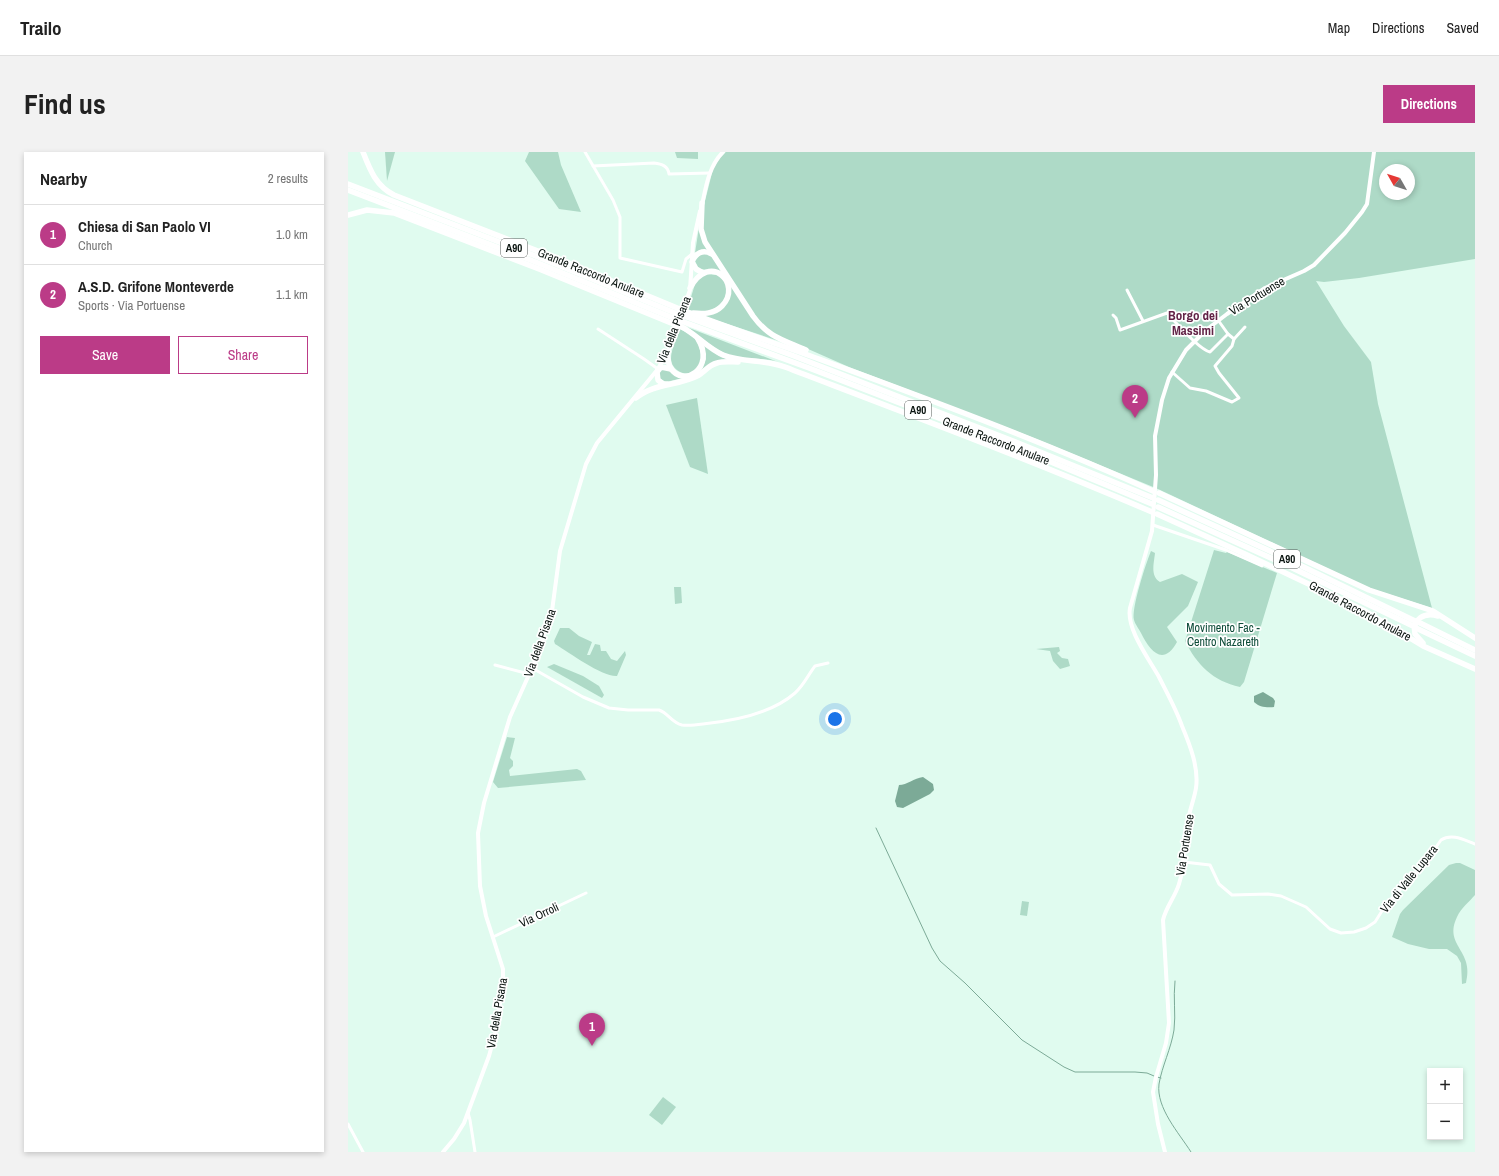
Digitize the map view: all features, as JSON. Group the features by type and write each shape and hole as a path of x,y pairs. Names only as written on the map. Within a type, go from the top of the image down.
{"highway":[{"name":"Grande Raccordo Anulare","path":"363,152 376,180 384,189 394,195 566,262 681,319 695,335 722,354 734,358 782,365 976,440 1154,514 1239,551 1364,611 1423,646 1475,668"},
{"name":"Grande Raccordo Anulare","path":"348,184 533,255 681,319"},
{"name":"Grande Raccordo Anulare","path":"348,190 1155,502 1275,560 1416,625 1475,650"},
{"path":"702,203 702,236 712,254 753,316 765,331 857,373"},
{"name":"Grande Raccordo Anulare","path":"348,216 367,210 394,213 539,269 681,319"},
{"path":"681,319 712,312 720,307 728,296 728,285 723,277 714,272 703,272 696,269 692,262 699,252 712,254"},
{"path":"690,288 696,278 703,272"},
{"path":"681,319 705,320 784,346 857,373"},
{"path":"669,384 663,384 658,380 656,376 658,369 663,367 671,369 676,373 685,376 693,374 701,367 703,363 704,351 695,335"},
{"path":"667,352 671,369"},
{"path":"636,398 646,391 699,374 711,365 720,362 773,363"},
{"name":"Grande Raccordo Anulare","path":"857,373 1156,490 1369,590 1428,609 1453,623 1475,638"},
{"path":"1439,653 1421,642 1416,625 1425,615 1431,614 1453,623"},
{"name":"Grande Raccordo Anulare","path":"1416,625 1475,656"}],"main road":[{"name":"Via della Pisana","path":"443,1152 457,1135 468,1113 492,1046 504,986 503,969 486,916 480,886 479,823 508,722 532,668 553,608 560,553 587,461 597,443 636,398 658,369 667,352 681,319 690,288 693,242 710,173 715,161 723,152"},
{"name":"Via Portuense","path":"1165,1152 1158,1124 1153,1092 1166,1043 1168,1028 1168,981 1163,923 1167,909 1179,884 1184,862 1187,821 1196,787 1195,769 1180,721 1134,631 1129,614 1150,542 1153,525 1156,490 1155,436 1162,397 1172,372 1186,350 1218,320 1265,288 1314,265 1329,251 1367,204 1374,152"}],"street":[{"path":"585,152 613,200 620,217 620,258 682,272 686,259 692,254"},
{"path":"593,166 654,163 660,164 668,169 669,174 710,173"},
{"path":"1127,290 1144,322"},
{"path":"1113,315 1116,318 1120,330 1167,313 1207,352 1210,352 1228,334"},
{"path":"1218,320 1228,334 1234,339"},
{"path":"1172,372 1190,388 1206,391 1232,402 1236,400 1239,398 1215,366 1232,346 1234,339 1245,327"},
{"path":"598,329 658,369"},
{"path":"1153,525 1226,550 1262,566"},
{"path":"532,668 605,707 618,710 659,710 665,713 677,724 685,725 714,723 740,718 770,708 799,690 816,665 828,663"},
{"path":"495,665 529,674"},
{"name":"Via di Valle Lupara","path":"1184,862 1210,865 1219,884 1232,896 1268,894 1281,896 1306,907 1330,929 1340,933 1354,932 1366,928 1376,922 1387,903 1422,867 1441,840 1446,837 1454,837 1475,844"},
{"name":"Via Orroli","path":"493,937 586,893"},
{"path":"468,1113 475,1152"},
{"path":"348,1124 363,1152"}],"green space":[{"path":"385,152 395,152 387,181"},
{"path":"529,152 558,152 561,165 581,212 559,209 525,161"},
{"path":"675,152 698,152 698,159 677,158"},
{"path":"726,152 1475,152 1475,259 1359,278 1324,282 1316,281 1344,326 1371,362 1378,404 1432,608 1369,588 1158,489 1034,438 849,367 774,334 759,322 707,243 702,225 704,205 713,169 720,157"},
{"path":"699,227 708,251 695,253"},
{"path":"701,254 710,254 724,275 710,270 699,269 695,261"},
{"path":"706,274 717,275 726,283 727,295 715,309 704,312 687,310 696,281"},
{"path":"730,284 761,329 769,335 791,345 703,316 721,309"},
{"path":"684,326 778,362 741,358 729,355 717,349"},
{"path":"680,329 695,338 700,350 702,362 688,374 675,368 671,362 672,351"},
{"path":"704,345 719,356 729,360 701,370 706,359"},
{"path":"660,368 687,377 666,382 659,378"},
{"path":"697,398 708,474 690,467 666,405"},
{"name":"Movimento Fac - Centro Nazareth","path":"1214,550 1227,552 1277,573 1244,682 1240,687 1222,681 1207,671 1195,657 1185,641"},
{"path":"1151,551 1155,553 1154,573 1160,582 1182,574 1198,582 1188,606 1167,627 1177,642 1172,650 1167,654 1162,655 1157,654 1148,646 1134,620 1137,596"},
{"path":"674,587 681,587 682,603 675,604"},
{"path":"560,628 569,628 579,636 592,642 587,655 590,655 595,644 600,645 601,651 606,651 611,659 617,661 625,651 626,655 617,676 603,673 595,669 555,644 554,641"},
{"path":"1059,647 1060,651 1057,653 1062,658 1068,659 1070,666 1060,669 1053,661 1050,651 1036,649"},
{"path":"554,664 583,676 599,686 604,695 602,698 547,667"},
{"path":"507,737 515,738 510,758 513,761 513,766 509,770 510,776 577,769 581,771 586,780 498,788 493,782"},
{"path":"1460,863 1475,870 1475,895 1465,905 1457,917 1454,927 1456,942 1463,955 1468,972 1466,983 1462,984 1461,963 1457,956 1447,949 1429,949 1408,944 1392,937 1400,914 1403,910 1449,865"},
{"path":"1022,901 1029,902 1027,916 1020,915"},
{"path":"663,1097 676,1107 662,1125 649,1115"}],"shaded area":[{"path":"1263,692 1273,698 1275,701 1274,707 1263,707 1254,702 1254,696"},
{"path":"923,777 933,784 934,790 930,794 903,808 897,807 895,801 899,785"}],"waterway":[{"path":"876,828 932,948 940,961 965,983 1022,1040 1064,1067 1075,1072 1135,1072 1147,1073 1154,1076"},
{"path":"1175,981 1174,1030 1160,1077 1159,1093 1161,1102 1169,1120 1191,1152"},
{"path":"1157,1077 1161,1078"}],"place":[{"name":"A.S.D. Grifone Monteverde","path":"1135,418"},
{"name":"Chiesa di San Paolo VI","path":"592,1046"}],"district":[{"name":"Borgo dei Massimi","path":"1193,322"}]}
